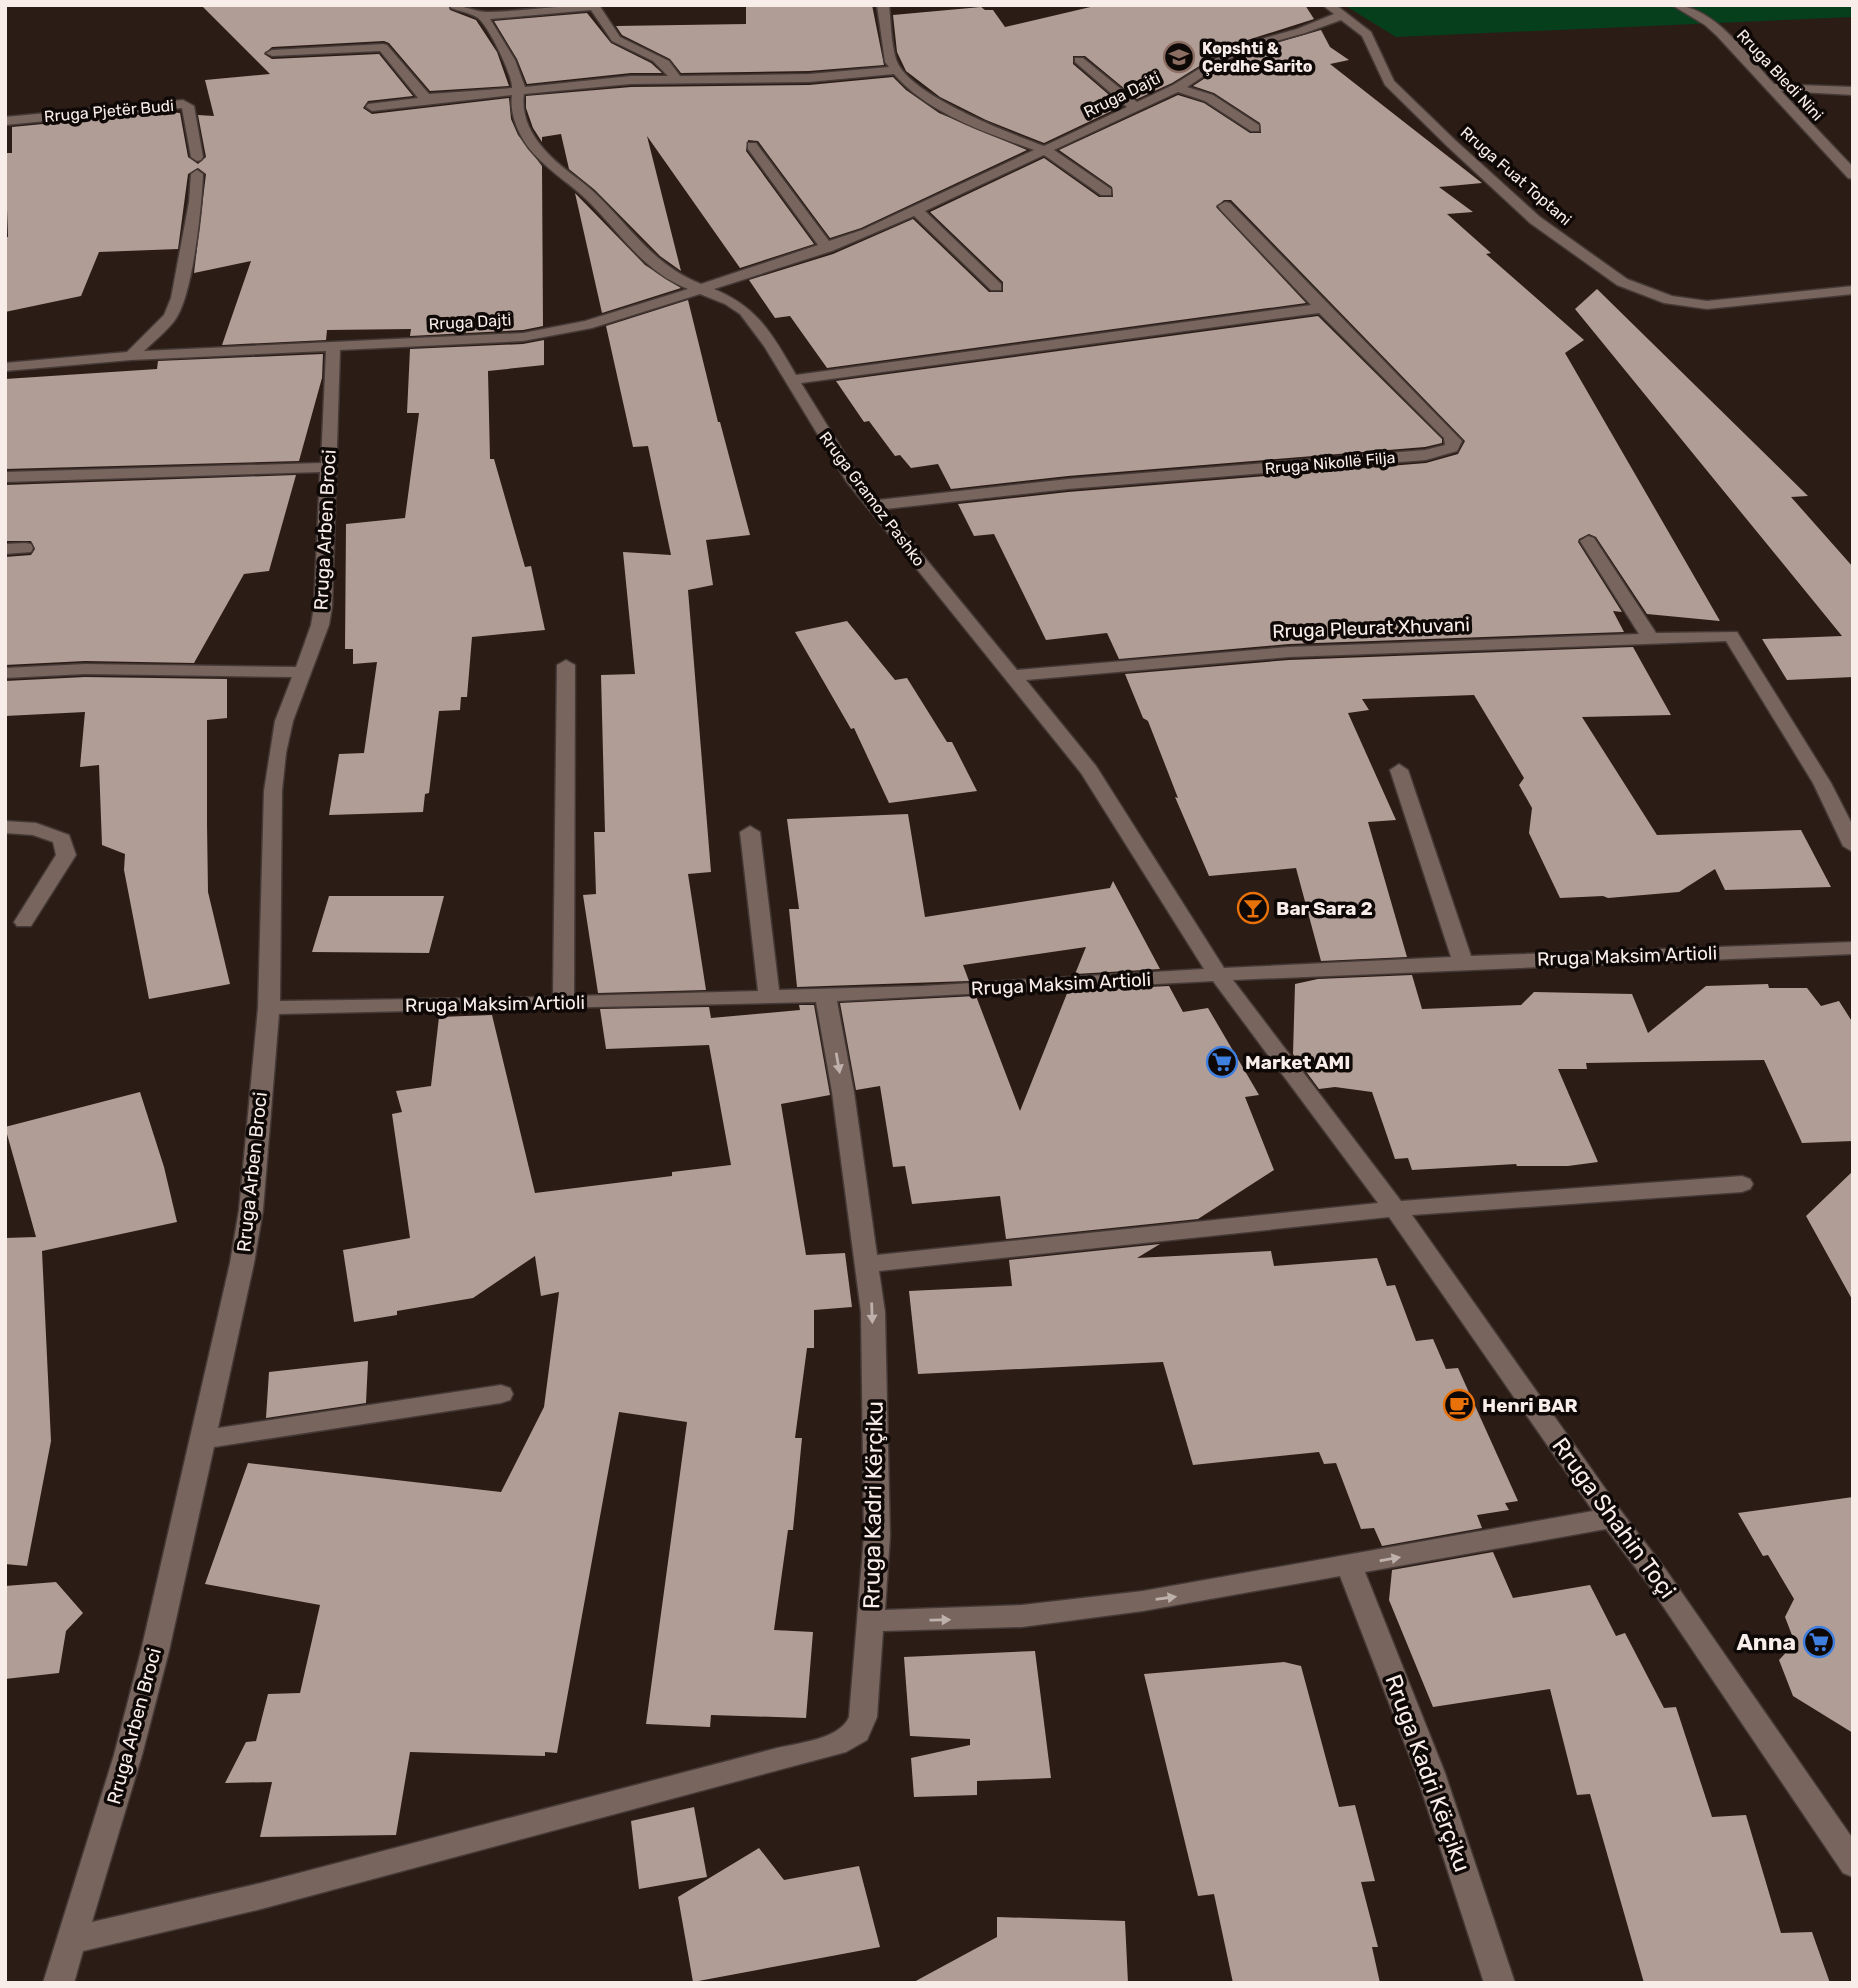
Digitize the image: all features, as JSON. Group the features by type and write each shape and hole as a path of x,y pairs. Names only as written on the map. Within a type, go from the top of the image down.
{"street":[{"path":"883,5 889,58 896,70 917,90 940,105 1047,151 1106,191"},
{"name":"Rruga Fuat Toptani","path":"1328,5 1371,39 1395,90 1451,144 1535,220 1622,282 1653,296 1707,306 1853,290"},
{"name":"Rruga Bledi Nini","path":"1677,5 1709,23 1853,175"},
{"path":"455,6 483,16 594,6 615,39 664,62 673,71 675,78"},
{"name":"Rruga Dajti","path":"5,367 131,356 540,334 597,323 705,290 827,248 917,211 1177,88 1240,48 1301,31 1342,15"},
{"name":"Rruga Gramoz Pashko","path":"483,16 517,76 518,116 538,151 595,200 641,252 658,267 675,279 730,301 745,311 771,345 822,432 874,505 1089,770 1218,974"},
{"path":"272,53 383,47 418,92 425,97 437,99"},
{"path":"1079,60 1136,108"},
{"path":"372,107 519,90 675,78 809,78 896,70"},
{"path":"1769,87 1853,91"},
{"path":"1177,88 1209,98 1255,128"},
{"name":"Rruga Pjetër Budi","path":"5,121 183,104 188,106 197,157"},
{"path":"752,146 827,248"},
{"path":"131,356 170,317 178,298 196,202 197,174"},
{"name":"Rruga Nikollë Filja","path":"874,505 1068,484 1426,455 1452,447 1454,441 1449,435 1225,206"},
{"path":"917,211 996,287"},
{"path":"792,380 1322,308"},
{"name":"Rruga Arben Broci","path":"58,1983 73,1940 155,1651 251,1210 269,1008 273,791 284,721 320,625 323,607 333,347"},
{"path":"5,477 329,467"},
{"path":"1588,541 1651,639"},
{"path":"5,549 25,548"},
{"name":"Rruga Pleurat Xhuvani","path":"1012,676 1289,652 1731,636 1822,783 1853,846"},
{"path":"563,1003 566,665"},
{"path":"5,673 110,669 303,672"},
{"path":"1399,770 1464,962"},
{"path":"5,827 36,828 62,839 66,855 24,922"},
{"path":"750,832 769,997"},
{"name":"Rruga Maksim Artioli","path":"269,1008 826,996 1464,962 1853,948"},
{"name":"Rruga Shahin Toçi","path":"1218,974 1395,1209 1612,1518 1657,1577 1853,1864"},
{"name":"Rruga Kadri Kërçiku","path":"826,996 868,1264 873,1312 877,1536 872,1621 988,1618 1079,1610 1188,1595 1612,1518"},
{"path":"868,1264 1395,1209 1742,1184"},
{"path":"203,1439 500,1394"},
{"name":"Rruga Kadri Kërçiku","path":"1349,1566 1405,1705 1455,1842 1500,1983"},
{"path":"73,1940 261,1896 836,1744 857,1732 862,1725 872,1621"}],"green space":[{"path":"1344,5 1853,5 1853,17 1396,37"}],"building":[{"path":"201,5 448,5 450,10 476,20 497,52 509,86 430,91 389,43 384,41 272,47 264,54 272,59 379,54 413,96 368,101 363,108 372,114 509,98 511,119 518,135 542,166 543,326 523,330 410,336 411,329 327,330 326,340 222,345 251,261 194,273 206,174 198,168 188,174 178,249 99,252 81,296 5,312 5,237 8,237 5,153 12,153 12,127 180,113 188,157 198,164 206,157 198,115 214,116 205,80 270,74"},
{"path":"746,5 872,5 884,65 809,71 681,73 670,59 622,35 616,26 746,24"},
{"path":"1099,5 1305,5 1314,19 1235,44 1172,83 1137,99 1085,56 1073,56 1073,64 1122,106 1044,143 986,120 940,97 906,71 897,52 893,15 981,7 993,10 1005,27"},
{"path":"587,13 611,43 651,63 662,73 631,73 527,84 517,59 494,21"},
{"path":"1321,30 1330,47 1349,60 1330,64 1482,183 1439,187 1473,212 1447,214 1491,253 1486,254 1584,340 1565,353 1720,621 1647,614 1596,537 1589,534 1578,542 1622,612 1613,611 1624,632 1289,644 1119,659 1107,633 1046,640 994,534 974,536 958,504 1068,492 1426,463 1458,454 1465,441 1231,200 1224,200 1216,207 1306,303 827,368 790,316 775,318 749,280 833,254 913,219 989,292 1003,292 1003,282 930,212 1044,158 1099,197 1113,197 1112,187 1059,150 1178,95 1204,103 1250,133 1261,133 1260,123 1214,93 1193,86 1245,52"},
{"path":"893,77 906,90 939,113 1027,150 861,228 830,238 758,141 748,140 746,151 814,244 740,268 647,136 681,271 660,256 595,190 569,169 561,134 542,137 542,142 533,128 526,108 526,96 631,87 809,85"},
{"path":"575,193 645,265 681,288 602,313"},
{"path":"1597,289 1808,496 1791,497 1853,567 1853,677 1787,680 1762,639 1842,636 1575,309"},
{"path":"688,300 718,422 750,535 706,540 713,585 688,590 711,872 688,874 706,990 598,993 583,895 596,894 594,832 605,832 601,675 635,674 623,552 671,555 648,446 633,447 606,326"},
{"path":"1318,316 1442,439 1442,443 1425,447 1068,476 951,489 938,464 911,468 900,455 895,456 869,421 864,422 836,381"},
{"path":"544,340 544,365 488,371 490,459 494,459 525,567 531,566 545,630 472,637 467,697 461,697 460,710 439,711 429,793 425,794 423,812 329,815 339,754 364,753 377,662 353,664 353,649 345,649 346,524 405,518 419,413 407,413 410,349 523,344"},
{"path":"323,354 322,378 299,461 5,469 5,379 157,369 158,361"},
{"path":"296,475 269,571 244,574 194,663 85,661 5,665 5,557 31,555 35,549 31,541 5,541 5,485"},
{"path":"847,621 895,680 907,678 947,742 952,742 977,791 889,803 854,728 851,729 795,632"},
{"path":"1633,647 1671,715 1582,717 1657,835 1801,830 1831,887 1725,890 1715,869 1679,892 1608,898 1560,898 1529,833 1532,808 1519,785 1524,778 1474,695 1362,699 1369,710 1348,713 1396,820 1368,822 1407,957 1321,961 1296,868 1209,876 1175,797 1178,798 1148,721 1143,718 1125,674 1289,660"},
{"path":"85,677 227,679 227,718 207,720 207,824 208,892 230,984 149,999 124,870 125,854 102,845 99,765 80,767 85,712 5,716 5,681"},
{"path":"908,814 925,917 1110,888 1113,881 1160,969 1075,974 1086,947 963,965 969,981 797,987 789,909 799,909 787,819"},
{"path":"329,896 444,896 429,953 312,952"},
{"path":"1412,975 1422,1009 1521,1005 1534,992 1632,994 1648,1033 1706,986 1768,984 1769,988 1807,988 1821,1006 1839,1001 1853,1023 1853,1141 1802,1143 1764,1060 1586,1063 1587,1069 1558,1069 1598,1162 1568,1166 1516,1164 1412,1170 1408,1158 1395,1159 1372,1092 1335,1087 1319,1089 1293,1054 1295,984 1318,979"},
{"path":"1169,986 1183,1012 1208,1008 1259,1095 1245,1097 1274,1170 1198,1219 1006,1239 1000,1196 912,1204 905,1166 893,1167 880,1086 856,1090 840,1003 976,996 1020,1111 1068,991"},
{"path":"799,1005 814,1005 830,1095 781,1104 806,1255 845,1253 852,1307 814,1310 814,1348 807,1348 795,1438 802,1438 793,1530 788,1530 774,1630 813,1632 806,1718 711,1715 710,1727 646,1724 687,1422 619,1412 557,1753 545,1752 545,1756 410,1752 396,1835 260,1837 272,1782 225,1783 246,1742 256,1741 268,1694 300,1693 320,1605 205,1584 248,1463 501,1492 544,1407 559,1292 541,1296 535,1256 473,1298 397,1311 397,1315 354,1322 343,1250 410,1238 392,1114 402,1112 396,1091 431,1086 439,1017 492,1015 535,1193 672,1176 672,1172 731,1165 709,1045 606,1049 600,1009 709,1007 711,1018 800,1010"},
{"path":"140,1092 164,1167 177,1222 42,1251 51,1441 27,1566 5,1564 5,1238 36,1237 5,1127"},
{"path":"1853,1171 1853,1301 1806,1216"},
{"path":"1160,1244 1137,1258 1271,1251 1274,1266 1377,1258 1387,1286 1395,1285 1416,1341 1433,1339 1446,1369 1458,1368 1518,1501 1505,1503 1509,1510 1477,1515 1482,1528 1382,1546 1374,1528 1361,1529 1336,1463 1324,1464 1319,1452 1193,1465 1163,1362 918,1374 909,1291 1012,1286 1009,1260"},
{"path":"368,1361 366,1403 266,1418 269,1372"},
{"path":"1853,1497 1853,1733 1793,1696 1779,1660 1795,1643 1785,1617 1794,1599 1768,1555 1763,1556 1738,1513"},
{"path":"1493,1552 1513,1598 1590,1585 1616,1636 1625,1633 1664,1708 1676,1707 1712,1817 1746,1815 1781,1933 1812,1932 1830,1983 1644,1983 1590,1794 1577,1795 1550,1689 1433,1707 1389,1600 1392,1570"},
{"path":"56,1582 83,1613 66,1631 59,1673 5,1679 5,1586"},
{"path":"1035,1651 1051,1778 977,1781 977,1795 914,1797 911,1758 970,1745 970,1739 910,1736 904,1657"},
{"path":"1284,1662 1301,1666 1339,1807 1355,1805 1375,1881 1361,1882 1378,1947 1372,1947 1380,1983 1233,1983 1214,1894 1198,1896 1144,1674"},
{"path":"694,1807 707,1877 639,1889 631,1821"},
{"path":"759,1848 784,1880 859,1866 880,1947 693,1982 678,1897"},
{"path":"997,1917 1125,1921 1128,1983 912,1983 997,1937"}],"place":[{"name":"Kopshti & Çerdhe Sarito","path":"1179,57"},
{"name":"Bar Sara 2","path":"1253,908"},
{"name":"Market AMI","path":"1222,1062"},
{"name":"Henri BAR","path":"1459,1405"},
{"name":"Anna","path":"1819,1642"}]}
